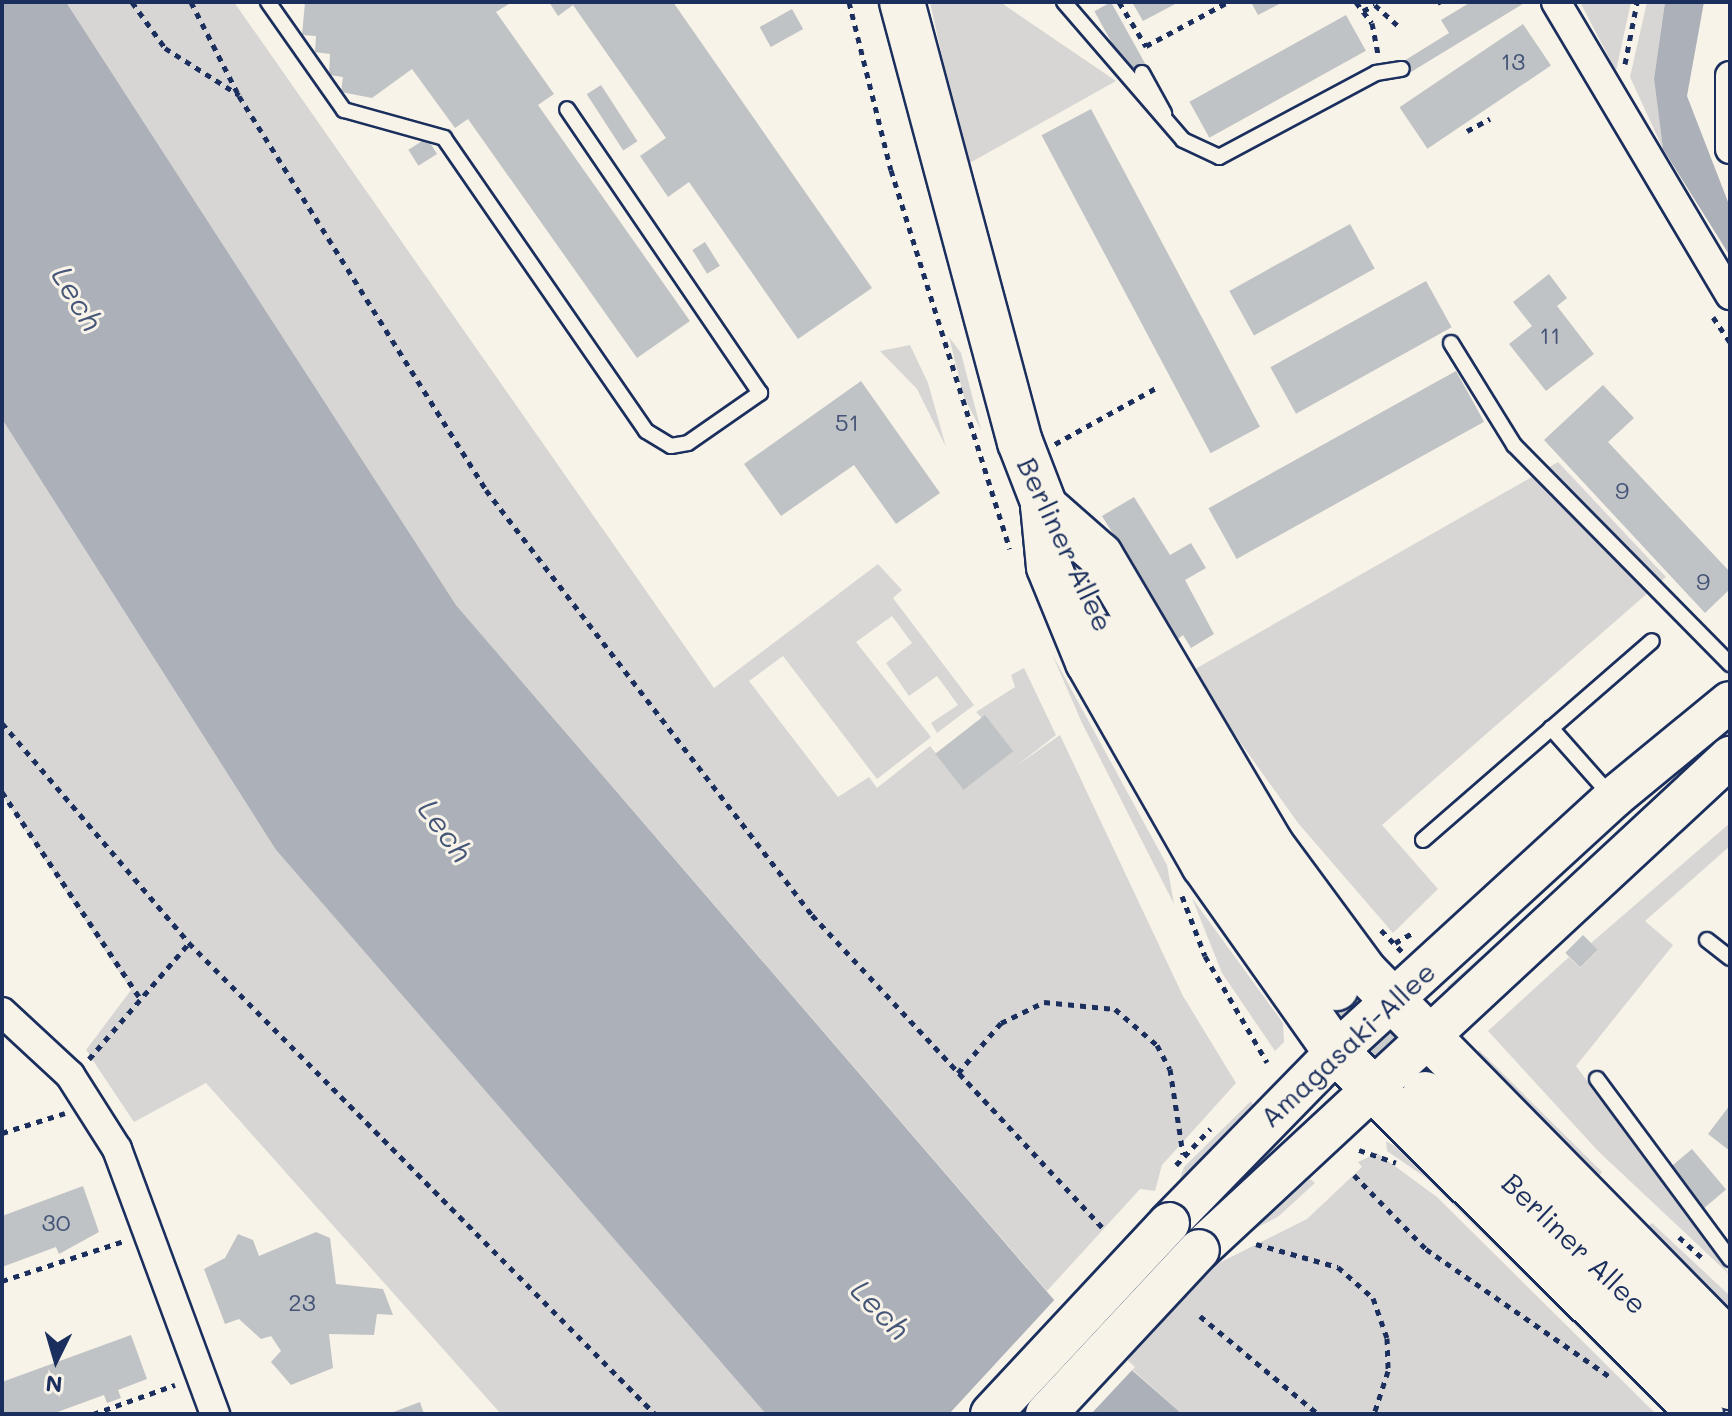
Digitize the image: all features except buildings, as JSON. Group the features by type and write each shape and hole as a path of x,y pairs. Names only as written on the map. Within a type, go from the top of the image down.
{"main road":[{"name":"Berliner Allee","path":"902,2 1043,505 1096,618 1224,831 1336,988"},
{"path":"1043,505 1100,555 1270,843 1392,1001 1730,1343"},
{"path":"1043,505 1049,567 1088,662 1204,865 1336,1052 1366,1087 1701,1414"},
{"name":"Amagasaki-Allee","path":"991,1414 1169,1223 1336,1052 1613,798 1730,702"},
{"name":"Amagasaki-Allee","path":"1046,1414 1199,1250 1366,1087 1730,757"},
{"name":"Berliner Allee","path":"1425,1094 1591,1262 1730,1387"}],"street":[{"path":"1556,2 1605,90 1730,295"},
{"path":"1730,76 1730,149"},
{"path":"2,1012 70,1075 117,1149 204,1375 215,1414"}],"lane":[{"path":"268,2 344,110 444,138 646,431 671,446 688,443 760,393 567,109"},
{"path":"1064,2 1174,130 1198,152 1219,157 1376,73 1402,69"},
{"path":"1142,73 1174,130"},
{"path":"1451,343 1514,445 1730,664"},
{"path":"1423,840 1652,641"},
{"path":"1551,728 1613,798"},
{"path":"1707,940 1730,958"},
{"path":"1597,1079 1730,1259"}],"path":[{"path":"132,2 165,48 239,96"},
{"path":"191,2 239,96 486,490 812,915 1105,1230"},
{"path":"849,2 891,170 991,504 1015,560"},
{"path":"1119,2 1146,46 1228,2"},
{"path":"1356,2 1379,44 1376,73"},
{"path":"1605,90 1622,77 1637,2"},
{"path":"1363,11 1378,4 1397,25"},
{"path":"1467,131 1490,119"},
{"path":"1054,444 1158,387"},
{"name":"Berliner Allee","path":"1048,429 1061,458"},
{"path":"2,723 189,943 655,1414"},
{"path":"2,792 141,1000"},
{"path":"1179,881 1205,956 1267,1062"},
{"path":"1375,924 1394,944"},
{"path":"70,1075 141,1000 189,943"},
{"path":"958,1073 1001,1023 1044,1002 1115,1009 1157,1045 1170,1069 1183,1155"},
{"path":"2,1133 89,1105"},
{"path":"1354,1175 1426,1249 1616,1382"},
{"path":"2,1281 148,1233"},
{"path":"1256,1244 1338,1267 1373,1298 1387,1338 1388,1371 1374,1414"},
{"path":"1200,1316 1318,1414"},
{"path":"93,1414 204,1375"}],"shaded area":[{"path":"66,2 234,2 714,688 878,564 902,590 893,598 974,705 937,733 931,723 958,705 937,676 909,696 886,663 912,643 892,616 856,642 931,737 877,779 783,656 749,681 838,797 869,777 877,788 930,746 965,789 1013,751 976,712 1015,687 1011,675 1024,668 1056,735 1015,767 1060,735 1183,996 1236,1083 1162,1165 1155,1191 1140,1189 1047,1291 456,605"},
{"path":"930,2 1000,2 1116,81 966,165"},
{"path":"1580,2 1631,2 1616,71"},
{"path":"1647,2 1665,2 1654,79 1663,149 1630,77"},
{"path":"949,337 961,353 981,430 964,397"},
{"path":"910,345 928,383 946,447 917,389 880,351"},
{"path":"2,419 276,850 766,1414 501,1414 206,1083 134,1122 86,1050 131,990 2,795"},
{"path":"1558,462 1666,577 1382,825 1438,889 1393,933 1298,823 1190,672"},
{"path":"1052,654 1167,865 1174,904 1082,723"},
{"path":"1730,720 1730,741 1451,992 1447,987 1625,827"},
{"path":"1730,823 1730,846 1645,921 1673,945 1576,1066 1730,1275 1598,1151 1488,1031 1569,957 1580,968 1598,950 1591,943"},
{"path":"1192,898 1283,1023 1284,1042 1275,1051 1222,973"},
{"path":"1479,1050 1602,1172 1595,1181 1474,1056"},
{"path":"1251,1101 1255,1109 1175,1193 1184,1167"},
{"path":"1386,1141 1409,1154 1682,1414 1667,1414 1653,1402 1425,1177 1387,1151"},
{"path":"1377,1153 1437,1197 1656,1414 1182,1414 1124,1362 1215,1265 1307,1219 1362,1167 1358,1162"},
{"path":"1310,1179 1315,1183 1279,1216 1227,1243"},
{"path":"1652,1223 1729,1295 1730,1324 1640,1233"}],"water":[{"name":"Lech","path":"2,2 66,2 456,605 1061,1308 1182,1414 766,1414 276,850 2,419"},
{"path":"1665,2 1704,2 1687,96 1730,207 1730,256 1663,149 1654,79"}],"pier":[{"path":"1057,1297 1135,1367 1091,1414 949,1414"}],"tunnel":[{"path":"1336,988 1425,1094"}]}
